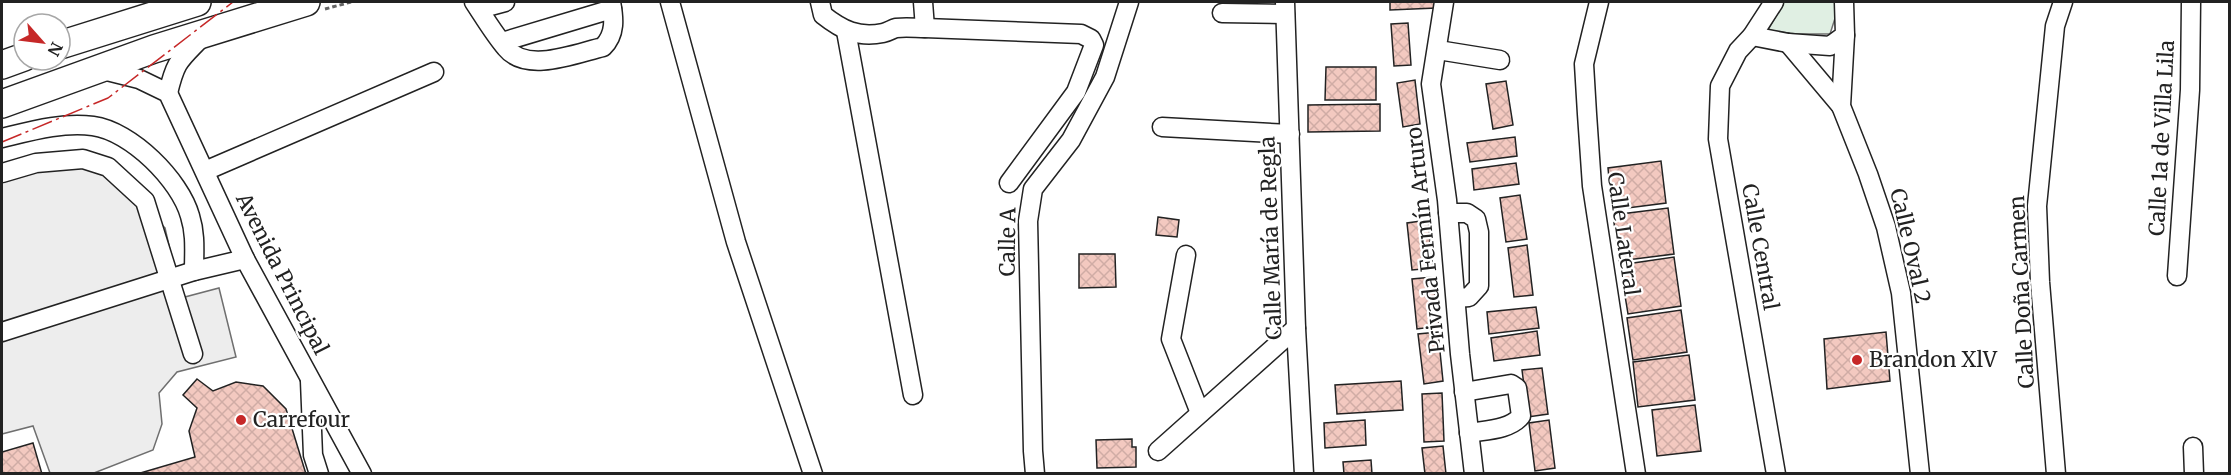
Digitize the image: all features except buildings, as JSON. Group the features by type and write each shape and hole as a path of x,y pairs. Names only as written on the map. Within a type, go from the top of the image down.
{"highway":[{"path":"72,41 197,2"},
{"path":"2,104 208,32 306,2"}],"street":[{"path":"502,42 612,5 614,19 610,39 603,47 541,62 524,59 507,50 476,5 505,2"},
{"path":"670,2 736,242 813,474"},
{"path":"820,2 823,15 846,31 869,34 885,33 894,28 925,28 1081,34 1091,39 1094,45 1076,92 1009,183"},
{"path":"923,2 925,28"},
{"name":"Calle A","path":"1035,474 1028,220 1033,189 1071,140 1105,77 1129,2"},
{"name":"Privada Fermín Arturo","path":"1444,2 1431,84 1448,213 1464,392 1474,474"},
{"name":"Calle Lateral","path":"1599,2 1584,64 1588,138 1592,186 1636,474"},
{"name":"Calle Central","path":"1774,2 1752,36 1738,51 1720,86 1718,139 1776,474"},
{"name":"Calle Oval 2","path":"1844,2 1845,34 1841,106 1886,227 1901,293 1920,474"},
{"name":"Calle Doña Carmen","path":"2056,474 2040,282 2037,206 2055,26 2063,2"},
{"name":"Calle 1a de Villa Lila","path":"2177,276 2190,90 2191,2"},
{"path":"1222,13 1285,8"},
{"name":"Calle María de Regla","path":"1285,8 1296,328 1304,474"},
{"path":"846,31 913,395"},
{"path":"99,69 139,79 168,93 174,68 179,59 208,32"},
{"path":"1752,36 1788,43 1830,46 1845,34"},
{"path":"1788,43 1841,106"},
{"path":"1438,50 1500,60"},
{"path":"204,171 434,72"},
{"name":"Avenida Principal","path":"168,93 245,259 362,474"},
{"path":"2,138 38,129 69,125 93,126 117,132 139,146 161,169 180,194 190,213 195,236 194,271"},
{"path":"1162,127 1290,134"},
{"path":"2,173 36,164 83,159 108,167 145,201 193,354"},
{"path":"1448,213 1467,213 1476,219 1479,232 1479,286 1469,297 1456,298"},
{"path":"1186,255 1171,339 1200,413"},
{"path":"2,332 194,271 245,259"},
{"path":"1158,451 1296,328"},
{"path":"309,376 313,455 319,474"},
{"path":"1464,392 1511,384 1517,388 1520,402 1521,416 1517,421 1469,433"},
{"path":"2193,447 2194,474"}],"green space":[{"path":"1784,2 1837,2 1838,9 1830,34 1796,34 1768,30"}],"shaded area":[{"name":"Carrefour","path":"63,163 104,172 165,228 181,298 219,288 236,357 177,372 159,393 162,424 153,450 94,473 50,473 33,426 2,434 2,179"}],"power":[{"path":"2,142 108,98 233,2"}],"place":[{"name":"Brandon XlV","path":"1857,360"},
{"name":"Carrefour","path":"241,420"}]}
